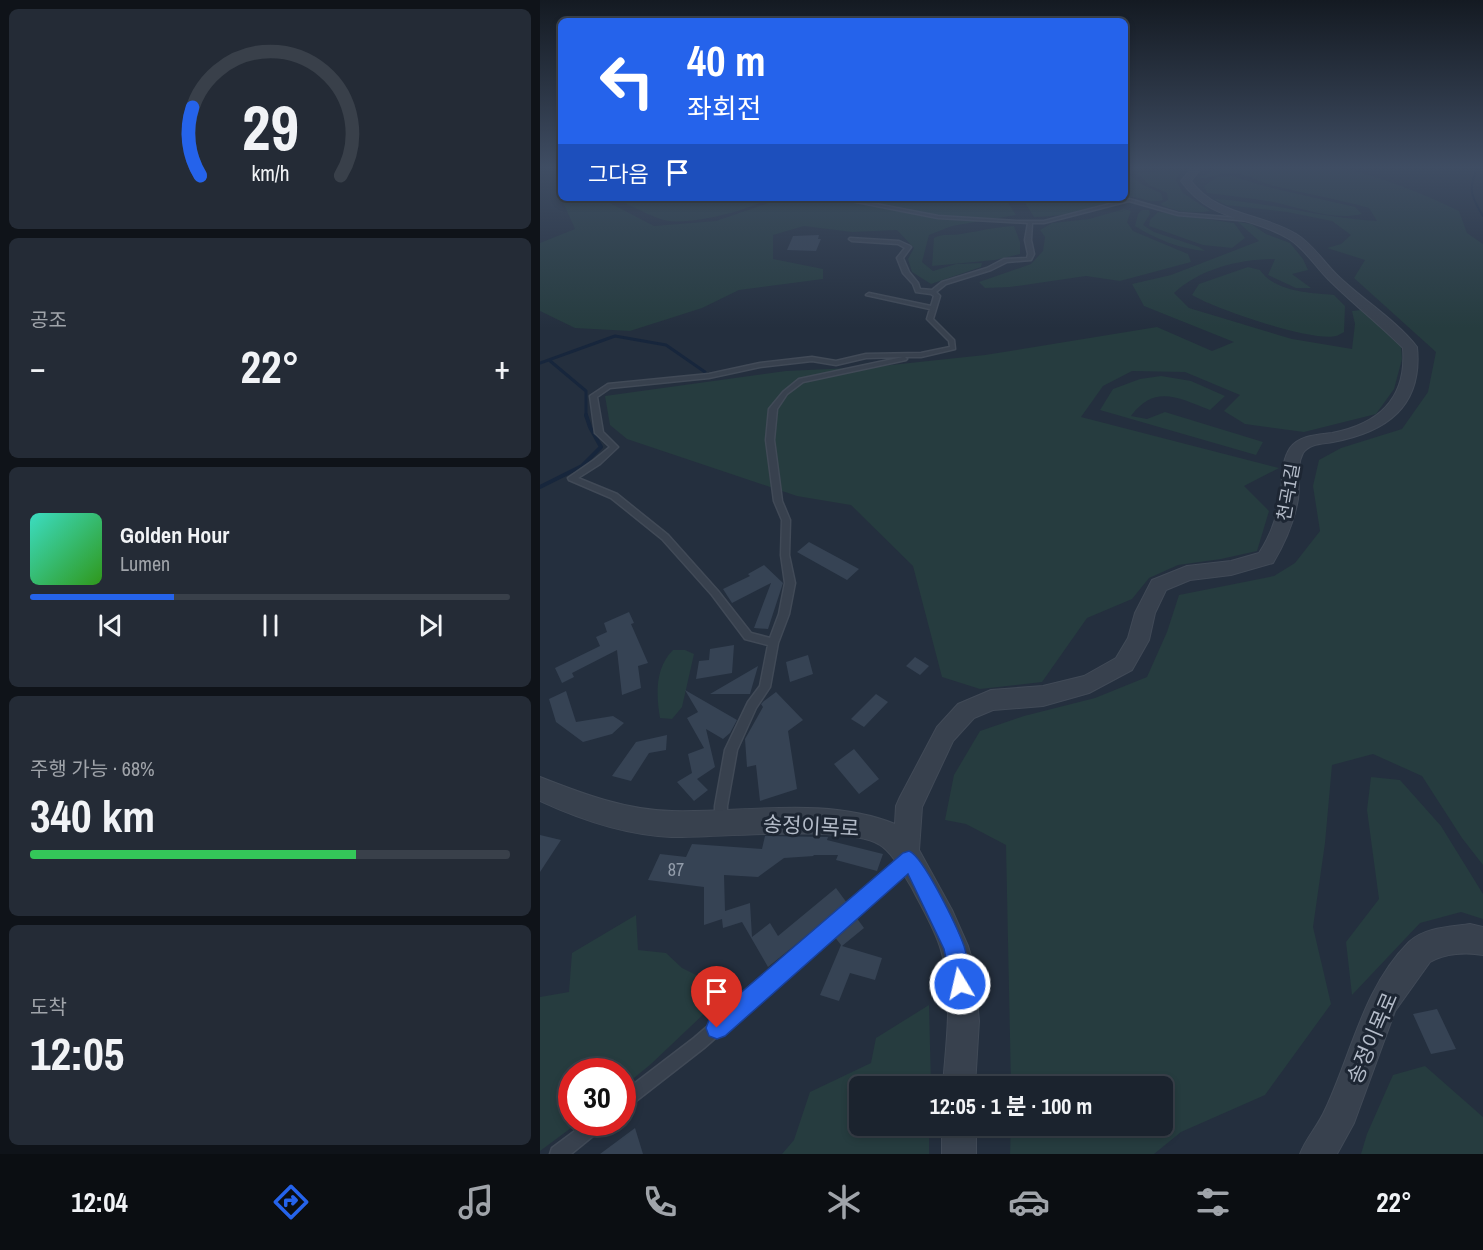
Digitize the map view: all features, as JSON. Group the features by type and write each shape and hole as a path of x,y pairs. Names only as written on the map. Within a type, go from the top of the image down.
{"street":[{"name":"천곡1길","path":"907,857 909,807 945,734 966,711 991,700 1043,696 1089,684 1124,664 1138,640 1145,613 1159,585 1187,573 1231,568 1266,558 1278,541 1286,517 1292,463 1297,449 1309,441 1331,438 1381,421 1393,409 1404,392 1413,363 1410,347 1331,276 1295,238 1276,227 1255,220"},
{"name":"송정이목로","path":"540,789 583,805 635,820 668,824 833,823 861,827 888,835 919,875 954,948 963,1002 959,1076"},
{"name":"송정이목로","path":"1317,1154 1337,1123 1383,1002 1395,984 1420,952 1432,944 1470,938 1483,941"},
{"path":"959,1136 959,1154"}],"lane":[{"path":"982,220 1030,223 1054,220"},
{"path":"852,239 898,243 908,247 900,258 906,273 916,284 918,291 933,292 944,283 990,269 1006,260 1029,259 1031,254 1028,240 1030,223"},
{"path":"721,824 721,806 731,750 752,705 765,687 773,643 784,614 790,583 785,555 786,520 778,501 770,440 773,409 785,393 801,380 953,348 952,341 930,319 937,296 933,292"},
{"path":"869,295 933,308"},
{"path":"773,643 748,636 715,592 665,537 614,496 572,478 597,462 614,447 600,433 592,396 608,386 709,376 760,365 812,359 836,363 866,356 921,355"},
{"path":"636,1092 699,1043 907,857"},
{"path":"558,1154 581,1136"}],"green space":[{"path":"571,220 642,220 654,226 719,220 988,220 952,226 929,235 922,262 933,271 956,264 982,263 981,267 931,284 912,272 908,259 914,248 897,230 852,232 804,226 773,235 773,259 823,269 823,279 739,290 702,308 630,331 575,328 540,311 540,243 575,229"},
{"path":"1081,220 1128,220 1133,231 1188,254 1191,262 1120,281 1086,276 1010,287 985,288 979,282 1031,264 1043,251 1045,237 1040,230 1052,223"},
{"path":"1137,220 1146,220 1143,225 1154,232 1205,251 1168,243 1135,226"},
{"path":"1150,220 1212,220 1234,223 1245,238 1232,248 1203,245 1149,226"},
{"path":"1326,220 1462,220 1467,233 1483,244 1483,865 1462,838 1422,776 1373,754 1332,765 1325,843 1313,927 1331,1004 1265,1095 1181,1132 1154,1154 1010,1154 1011,1136 1173,1136 1173,1076 1011,1076 1006,845 966,824 945,820 954,775 980,731 1024,716 1095,698 1147,677 1167,632 1179,595 1274,576 1295,563 1320,531 1313,486 1319,460 1341,448 1402,429 1428,392 1436,352 1354,278 1365,260 1327,248 1341,244 1351,235 1332,221"},
{"path":"1238,222 1251,224 1266,234 1290,243 1303,259 1308,270 1292,274 1311,288 1296,288 1268,275 1275,259 1261,259 1234,263 1208,272 1174,293 1189,308 1292,339 1352,349 1355,324 1352,311 1362,310 1401,346 1402,359 1394,389 1376,414 1304,432 1245,424 1224,411 1240,395 1185,372 1132,371 1103,386 1081,417 1279,468 1244,486 1269,511 1257,551 1178,565 1149,578 1132,599 1087,618 1042,682 980,689 942,677 913,566 851,505 797,496 627,439 610,425 605,396 786,371 872,367 985,355 1157,327 1212,351 1234,342 1144,306 1132,284 1171,275 1259,241"},
{"path":"1014,226 1020,242 1020,254 995,260 932,266 934,238"},
{"path":"1248,267 1260,270 1274,283 1283,287 1334,295 1345,306 1344,332 1336,336 1324,337 1286,329 1241,316 1192,295 1199,284"},
{"path":"1161,376 1191,381 1225,396 1210,410 1177,398 1158,397 1140,406 1131,416 1147,419 1165,412 1263,442 1256,455 1100,410 1113,389 1140,379"},
{"path":"673,650 685,650 694,654 682,707 672,719 660,718 658,682 663,665"},
{"path":"1371,777 1400,780 1441,826 1483,894 1483,919 1461,912 1420,923 1352,995 1346,942 1379,899 1367,810"},
{"path":"636,915 638,950 666,953 682,968 728,991 636,1076 636,1058 558,1058 558,1136 560,1136 540,1151 540,997 569,992 572,953"},
{"path":"929,1005 931,1076 849,1076 849,1136 929,1136 929,1154 782,1154 794,1140 810,1092 871,1063 876,1038"},
{"path":"1425,1066 1483,1117 1483,1154 1361,1154 1367,1134 1393,1075"}],"building":[{"path":"819,235 818,239 821,239 816,251 787,250 793,236"},
{"path":"809,542 859,569 847,580 797,552"},
{"path":"764,565 783,583 768,629 754,628 771,583 732,603 723,589 750,576 748,574"},
{"path":"629,612 634,623 631,624 648,663 638,666 641,688 622,695 617,650 572,673 574,677 562,683 555,668 600,646 596,637 607,632 604,623"},
{"path":"734,645 732,673 696,679 699,661 709,660 710,649"},
{"path":"808,655 813,674 790,682 786,662"},
{"path":"915,657 929,666 920,675 906,666"},
{"path":"758,666 750,694 710,694"},
{"path":"685,690 737,720 730,733 723,739 706,729 715,767 697,779 708,790 694,801 677,782 692,773 688,754 704,748 687,718 698,712"},
{"path":"566,691 576,722 613,716 624,723 612,734 583,742 556,722 549,699"},
{"path":"776,692 803,720 788,731 797,789 760,801 756,765 747,767 745,739 763,707 761,704"},
{"path":"876,694 888,702 864,727 851,719"},
{"path":"667,735 666,750 649,753 631,781 612,776 636,742"},
{"path":"854,749 879,779 859,794 834,764"},
{"path":"540,835 561,840 540,872"},
{"path":"765,836 828,837 827,840 883,854 877,871 836,860 838,855 813,855 784,858 758,877 724,875 725,911 750,903 752,937 770,923 778,936 836,888 847,903 768,967 742,922 723,928 722,919 704,925 704,887 648,880 660,854 686,857 692,844 762,849"},
{"path":"856,917 864,928 842,946 882,958 875,980 850,973 839,1001 820,995 841,945 834,936"},
{"path":"1437,1009 1456,1049 1431,1054 1413,1014"},
{"path":"636,1131 643,1154 600,1154 624,1136 636,1136"}],"waterway":[{"path":"540,363 615,336 666,345 705,372"},
{"path":"549,360 586,391 586,415"},
{"path":"540,487 582,466 601,447 586,415"}],"route":[{"path":"717,1028 909,860 919,875 954,948 960,984"}]}
